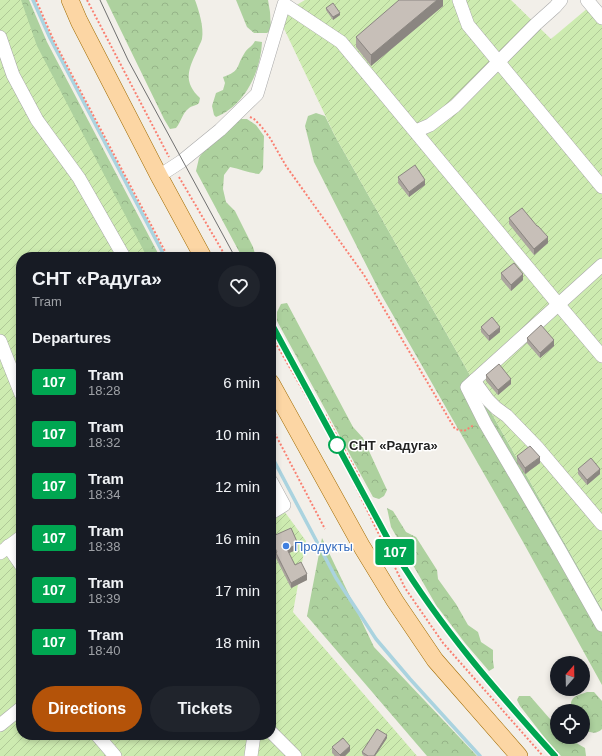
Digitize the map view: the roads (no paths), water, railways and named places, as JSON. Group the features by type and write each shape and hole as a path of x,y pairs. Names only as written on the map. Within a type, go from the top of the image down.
{"main road":[{"path":"70,0 79,21 159,176 200,252"},
{"path":"276,392 362,547 435,660 519,756"}],"street":[{"path":"459,0 468,25 498,63 602,186"},
{"path":"416,131 430,125 455,106 561,0"},
{"path":"588,0 602,18"},
{"path":"159,176 174,167 220,130 257,94 286,2 341,42 602,356"},
{"path":"0,38 13,75 38,120 79,178 121,252"},
{"path":"602,265 468,387 483,419 602,625"},
{"path":"0,341 16,381"},
{"path":"475,380 488,400 507,416 537,447 602,524"},
{"path":"276,490 284,505 276,510"},
{"path":"16,540 3,549 16,561"},
{"path":"0,725 16,712"},
{"path":"276,737 295,756"},
{"path":"101,740 115,756"},
{"path":"251,756 253,740"}],"waterway":[{"path":"33,0 50,38 162,252"},
{"path":"276,464 336,578 376,639 480,756"}],"tram line":[{"path":"100,0 128,60 232,252"},
{"path":"276,332 396,554 413,581 471,659 555,756"},
{"name":"107","path":"276,332 396,554 427,602 476,666 555,756"}],"place":[{"name":"СНТ «Радуга»","path":"337,445"},
{"name":"Продукты","path":"286,546"}]}
